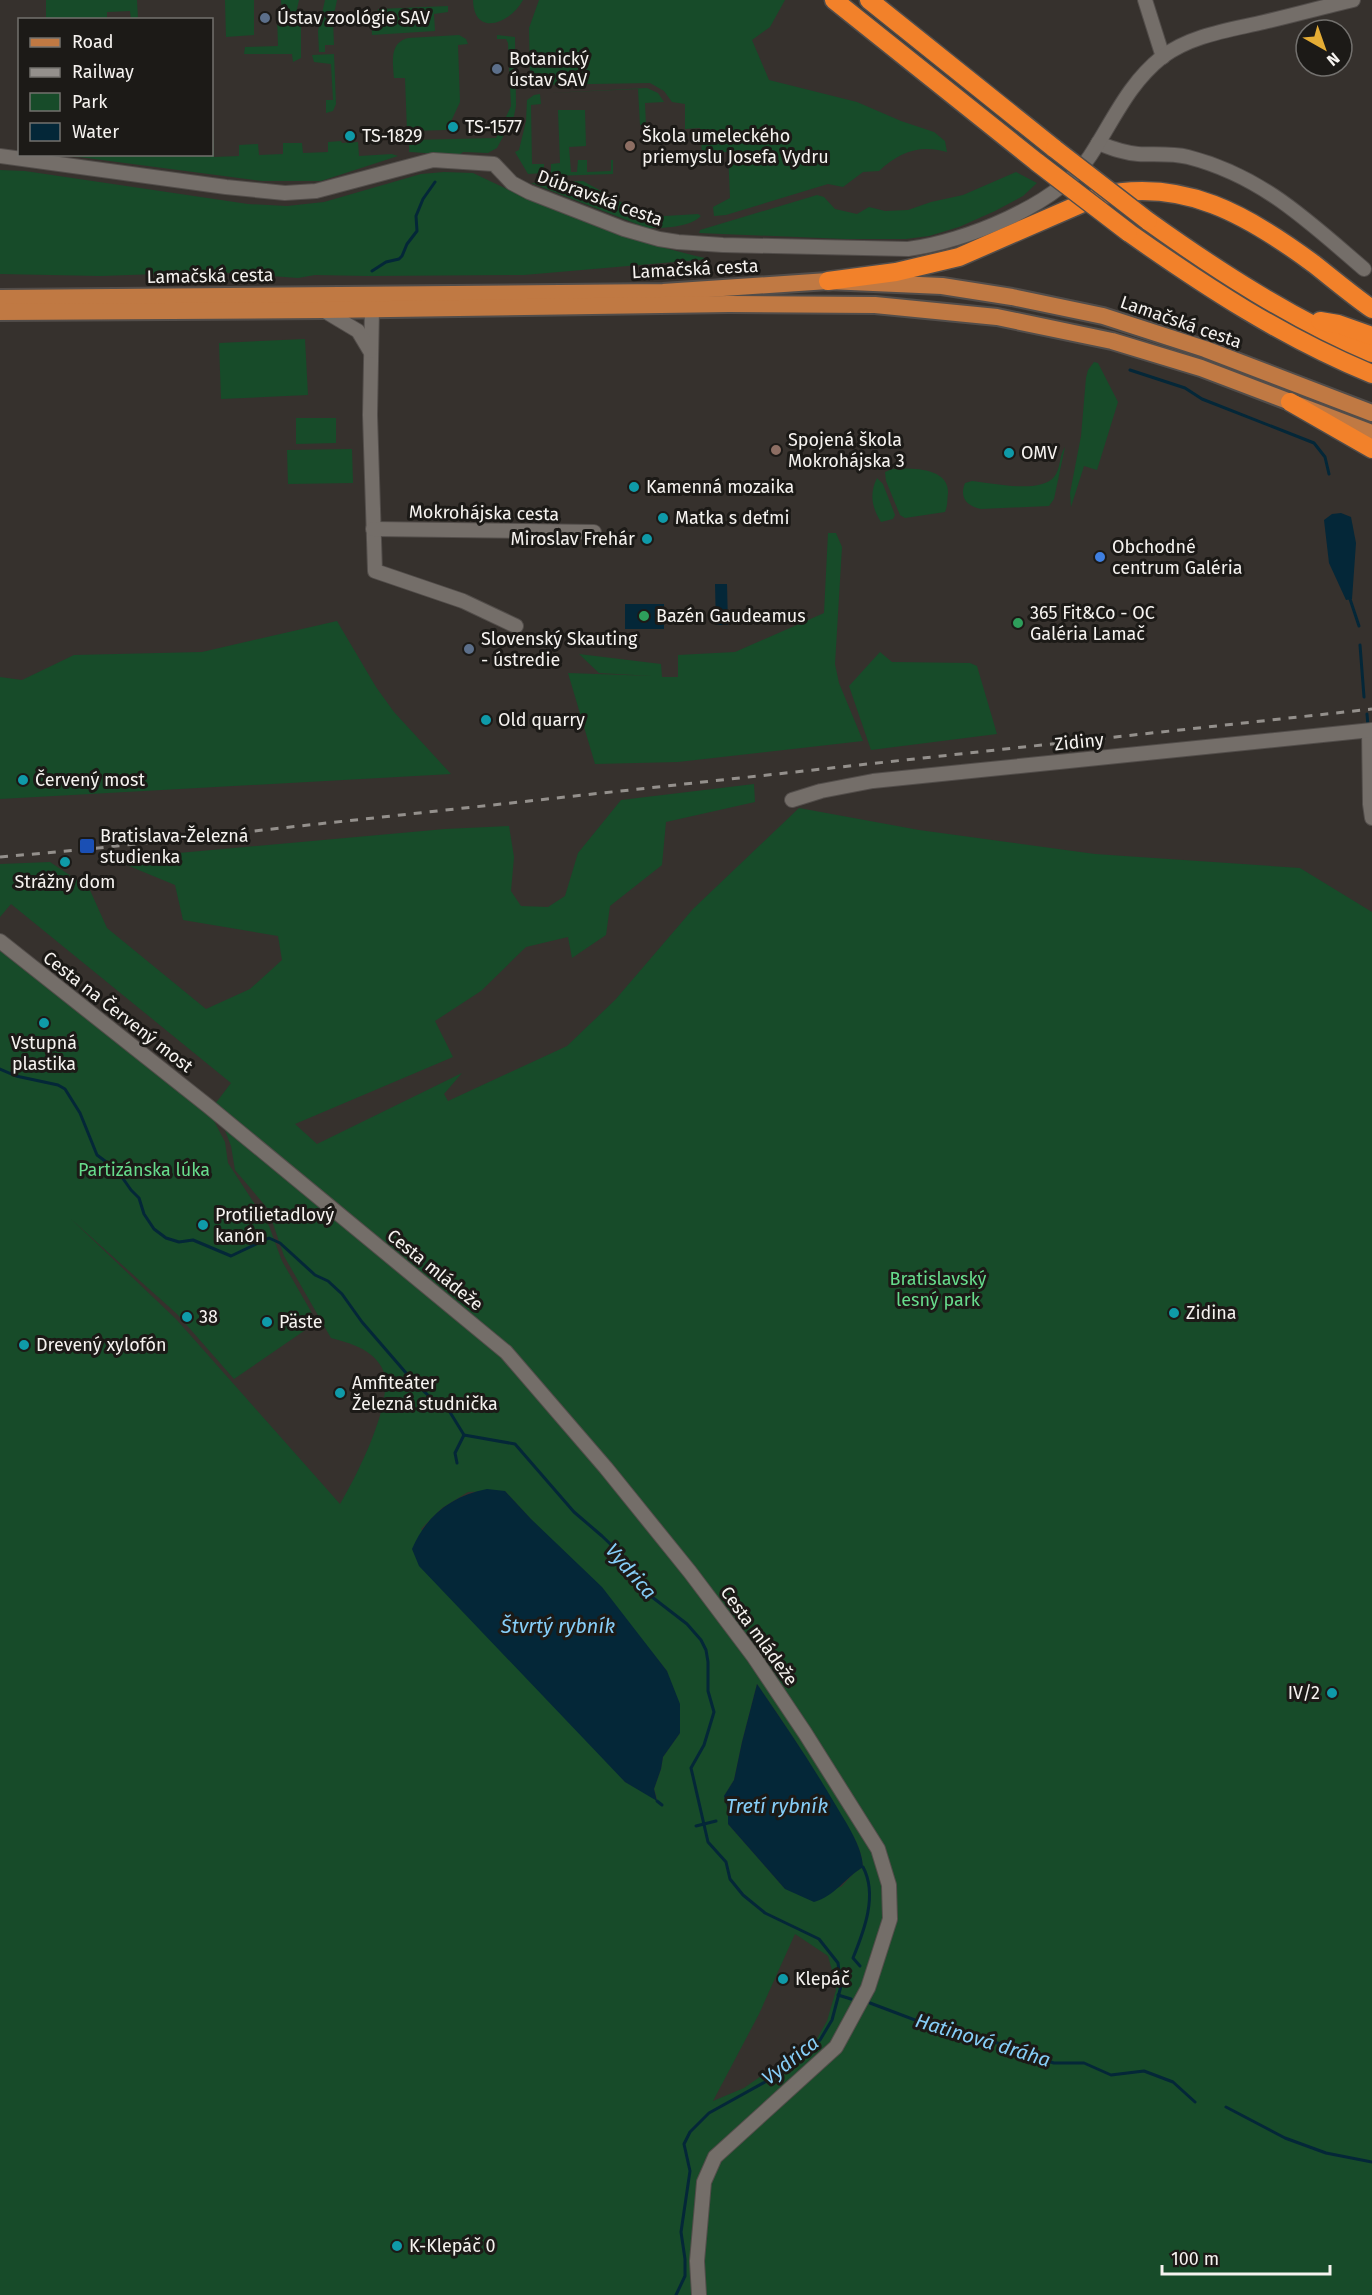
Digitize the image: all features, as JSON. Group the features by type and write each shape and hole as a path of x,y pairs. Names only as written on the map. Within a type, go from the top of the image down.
{"highway":[{"path":"834,0 1038,163 1128,232 1201,283 1262,320 1336,359 1372,374"},
{"path":"868,0 1148,221 1252,291 1372,353"},
{"path":"828,281 896,272 959,257 1099,196 1123,191 1153,190 1169,192 1214,205 1258,226 1372,309"},
{"path":"1301,318 1338,324 1372,336"},
{"path":"1290,402 1372,449"}],"main road":[{"name":"Lamačská cesta","path":"0,312 323,310 368,301 663,292 828,281 942,286 1073,309 1114,319 1205,349 1372,413"},
{"name":"Lamačská cesta","path":"0,298 875,305 997,317 1076,333 1157,354 1372,433"}],"street":[{"path":"1145,0 1162,57"},
{"name":"Dúbravská cesta","path":"0,156 244,190 285,193 316,191 433,160 494,164 512,183 529,192 624,229 659,239 723,245 908,249 936,245 964,237 1033,204 1069,180 1083,167 1119,105 1138,80 1162,57 1180,46 1206,36 1353,0"},
{"path":"1098,143 1119,151 1187,157 1256,184 1301,215 1364,269"},
{"path":"368,301 375,571 463,601 516,626"},
{"path":"323,310 358,331 370,352"},
{"name":"Mokrohájska cesta","path":"373,529 594,532"},
{"path":"1370,730 1372,818"},
{"name":"Zidiny","path":"792,800 821,791 873,781 1370,730"},
{"name":"Cesta na Červený most","path":"0,942 214,1111"},
{"name":"Cesta mládeže","path":"214,1111 506,1352 606,1468 690,1572 754,1657 805,1732 878,1849 889,1885 890,1919 869,1984 836,2047 715,2157 704,2182 697,2261 699,2295"}],"green space":[{"path":"46,0 137,0 138,18 131,18 130,11 107,12 107,18 46,18"},
{"path":"225,0 254,0 254,35 226,37"},
{"path":"281,0 299,0 297,9 304,11 301,28 301,58 293,62 292,54 244,54 245,47 278,46 277,16 282,15"},
{"path":"325,0 337,0 333,19 334,45 325,45 325,52 319,52 318,31"},
{"path":"473,0 523,0 510,15 502,20 486,23 475,12"},
{"path":"539,0 785,0 770,27 752,40 769,80 857,102 934,132 945,141 947,152 928,149 910,151 894,159 879,171 863,172 843,187 828,184 726,215 714,216 713,207 730,198 728,152 702,152 700,128 685,129 685,104 672,102 664,91 650,83 534,85 530,78 529,28"},
{"path":"448,6 448,12 434,14 435,31 372,35 371,13 373,24 377,26 378,9"},
{"path":"459,35 466,39 468,44 458,45 460,102 447,130 407,131 405,78 394,78 395,49 402,40 408,38"},
{"path":"497,35 515,37 516,106 514,116 497,148 488,153 463,152 459,155 409,152 411,140 496,138 511,106 508,43 506,39 497,39"},
{"path":"334,54 336,104 333,111 326,113 326,100 333,100 331,64 314,62 312,55"},
{"path":"647,88 658,93 664,102 645,103 646,125 640,125 638,89 549,93"},
{"path":"540,94 541,104 531,105 532,164 544,164 544,173 528,174 515,152 519,150 526,121 527,100"},
{"path":"558,110 585,110 586,146 569,147 571,172 577,172 578,160 587,160 587,172 611,171 611,160 613,160 613,174 551,176 551,164 560,163"},
{"path":"213,126 214,157 239,156 239,145 258,144 259,155 283,154 283,143 302,143 303,153 328,152 328,142 341,141 342,143 358,142 359,156 392,154 398,156 321,181 262,181 72,156 213,156"},
{"path":"0,170 25,171 248,204 287,206 324,202 421,174 473,173 530,200 618,234 709,259 524,275 315,275 298,278 214,272 101,276 0,274"},
{"path":"1016,172 1037,183 1023,196 995,211 959,227 929,236 906,239 845,239 699,233 700,230 817,195 824,197 835,209 857,214 869,207 885,211 908,210 963,195"},
{"path":"583,181 648,217 698,214 701,216 683,225 647,228 531,183"},
{"path":"305,339 308,395 221,399 219,343"},
{"path":"1094,362 1098,363 1118,402 1097,470 1084,466 1071,507 1070,493 1081,436 1086,378"},
{"path":"296,418 336,418 336,443 296,444"},
{"path":"1065,447 1054,499 1049,506 981,509 972,506 964,497 965,483 972,481 1015,486 1038,485 1047,482 1056,474"},
{"path":"352,449 353,483 288,484 287,450"},
{"path":"892,469 918,469 942,478 947,484 948,493 945,512 905,518 900,515 886,481 885,472"},
{"path":"877,478 883,484 895,515 893,519 881,522 873,501 873,490"},
{"path":"828,533 836,533 842,547 835,664 839,683 863,741 678,762 595,764 568,673 653,676 599,673 579,654 661,664 662,677 678,677 678,655 735,652 824,613"},
{"path":"337,621 376,687 394,712 451,774 0,799 0,677 22,680 74,655 202,652"},
{"path":"880,652 892,662 970,663 977,666 997,734 871,750 849,686"},
{"name":"Bratislavský lesný park","path":"754,784 755,802 666,822 662,865 610,906 606,935 572,958 568,937 526,947 481,991 435,1021 453,1057 295,1124 317,1144 462,1073 444,1094 448,1101 567,1046 615,1000 693,909 799,808 919,830 1095,854 1300,868 1372,912 1372,2295 0,2295 0,950 211,1115 225,1142 228,1163 269,1226 282,1261 317,1322 234,1379 177,1314 71,1219 176,1319 340,1504 373,1437 380,1417 385,1381 378,1361 366,1351 331,1338 284,1256 268,1209 235,1170 231,1146 215,1104 231,1083 11,904 0,917 0,864 50,862 89,888 107,928 206,1009 250,989 282,960 278,936 183,920 175,885 112,859 445,829 509,826 514,857 511,891 521,906 548,907 565,896 578,853 621,800","holes":["505,1491 643,1641 667,1671 680,1733 663,1757 654,1789 657,1799 625,1782 602,1756 421,1529 442,1508 468,1492","757,1684 807,1759 857,1843 863,1867 841,1887 785,1889 728,1824 728,1810 724,1796 734,1780","795,1934 828,1956 836,1990 827,2021 815,2042 800,2049 744,2088 713,2101 759,2014"]}],"water":[{"path":"1341,513 1351,517 1356,543 1352,599 1346,600 1329,563 1324,520 1332,514"},
{"path":"715,584 727,584 728,625 716,625"},
{"name":"Bazén Gaudeamus","path":"625,604 664,604 664,629 625,629"},
{"name":"Štvrtý rybník","path":"487,1489 505,1491 602,1587 667,1671 680,1704 680,1733 663,1757 654,1789 657,1801 625,1782 419,1566 412,1549 432,1517 451,1502"},
{"name":"Tretí rybník","path":"757,1684 826,1789 853,1834 860,1851 863,1867 828,1896 814,1902 785,1889 728,1824 728,1810 724,1796 734,1780"}],"waterway":[{"path":"372,271 402,256 407,244 417,231 416,216 423,199 435,182"},
{"path":"1130,370 1185,388 1202,399 1314,443 1325,457 1329,474"},
{"path":"1350,599 1359,626"},
{"path":"1360,645 1364,697"},
{"path":"1367,714 1368,726"},
{"name":"Vydrica","path":"0,1069 16,1076 58,1085 65,1089 80,1113 97,1155 117,1170 139,1198 144,1214 154,1229 166,1238 179,1242 193,1240 231,1256 269,1238 280,1243 315,1275 328,1281 342,1294 362,1322 413,1381 431,1398 448,1409 464,1435 515,1444 574,1512 633,1566 652,1597 687,1624 701,1640 706,1650 708,1691 714,1712 704,1745 691,1768 708,1842 726,1862 730,1879 743,1895 765,1913 819,1939 838,1963 841,1986 832,2020 820,2040 765,2082 709,2113 690,2132 684,2144 690,2171 681,2232 685,2276 676,2295"},
{"path":"457,1463 455,1453 464,1435"},
{"path":"657,1801 662,1805"},
{"name":"Vydrica","path":"696,1826 716,1821"},
{"path":"860,1966 853,1958 868,1913 869,1889 863,1867"},
{"name":"Hatinová dráha","path":"838,1995 851,1999"},
{"name":"Hatinová dráha","path":"870,2003 960,2037 998,2043 1023,2054 1054,2063 1084,2063 1111,2075 1144,2071 1173,2082 1195,2102"},
{"name":"Hatinová dráha","path":"1226,2107 1285,2138 1326,2153 1372,2162"}],"railway":[{"path":"0,857 1372,709"}],"place":[{"name":"Ústav zoológie SAV","path":"265,18"},
{"name":"Botanický ústav SAV","path":"497,69"},
{"name":"TS-1577","path":"453,127"},
{"name":"TS-1829","path":"350,136"},
{"name":"Škola umeleckého priemyslu Josefa Vydru","path":"630,146"},
{"name":"Spojená škola Mokrohájska 3","path":"776,450"},
{"name":"OMV","path":"1009,453"},
{"name":"Kamenná mozaika","path":"634,487"},
{"name":"Matka s deťmi","path":"663,518"},
{"name":"Miroslav Frehár","path":"647,539"},
{"name":"Obchodné centrum Galéria","path":"1100,557"},
{"name":"Bazén Gaudeamus","path":"644,616"},
{"name":"365 Fit&Co - OC Galéria Lamač","path":"1018,623"},
{"name":"Slovenský Skauting - ústredie","path":"469,649"},
{"name":"Old quarry","path":"486,720"},
{"name":"Červený most","path":"23,780"},
{"name":"Bratislava-Železná studienka","path":"87,846"},
{"name":"Strážny dom","path":"65,862"},
{"name":"Vstupná plastika","path":"44,1023"},
{"name":"Protilietadlový kanón","path":"203,1225"},
{"name":"Zidina","path":"1174,1313"},
{"name":"38","path":"187,1317"},
{"name":"Päste","path":"267,1322"},
{"name":"Drevený xylofón","path":"24,1345"},
{"name":"Amfiteáter Železná studnička","path":"340,1393"},
{"name":"IV/2","path":"1332,1693"},
{"name":"Klepáč","path":"783,1979"},
{"name":"K-Klepáč 0","path":"397,2246"}],"park label":[{"name":"Partizánska lúka","path":"144,1170"}]}
